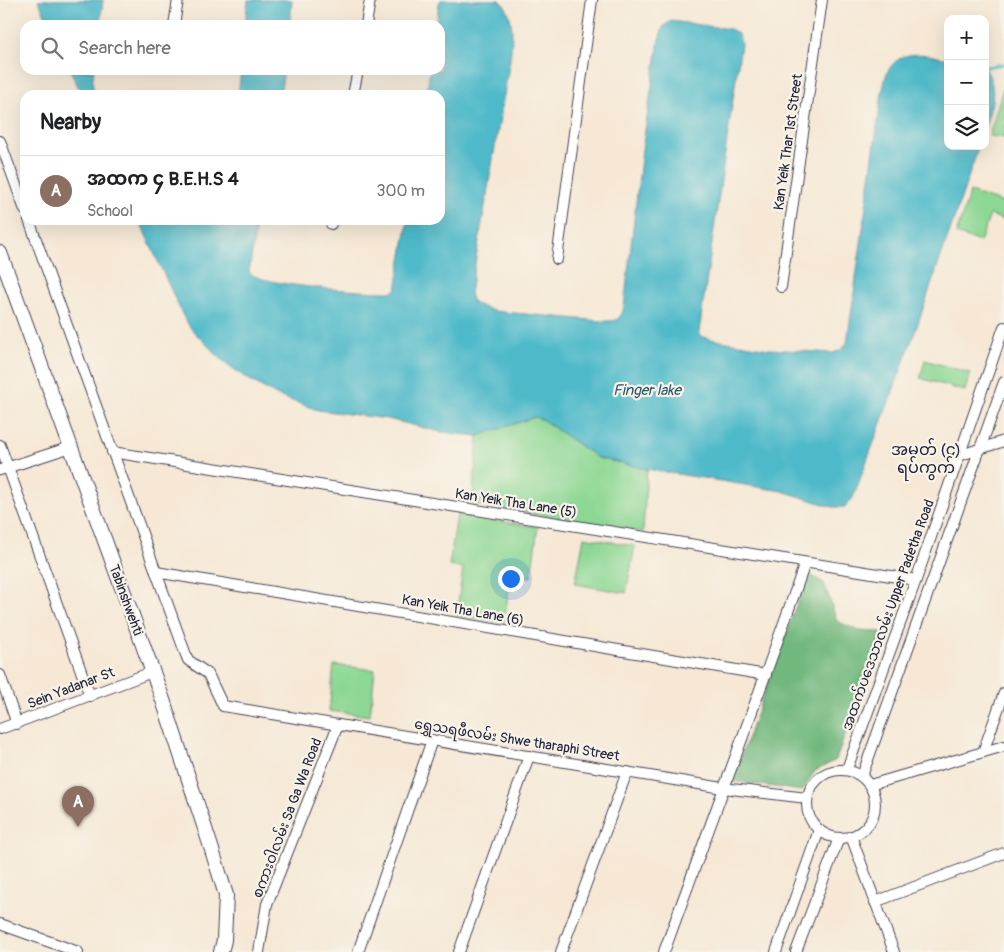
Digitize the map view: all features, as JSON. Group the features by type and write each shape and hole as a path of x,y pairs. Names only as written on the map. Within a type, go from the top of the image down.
{"main road":[{"name":"Tabinshwehti","path":"0,253 163,700 226,895 224,940 221,952"}],"street":[{"path":"175,20 178,0"},
{"path":"367,20 370,0"},
{"path":"557,259 592,0"},
{"name":"Kan Yeik Thar 1st Street","path":"781,287 822,0"},
{"path":"355,90 357,75"},
{"path":"0,141 20,196"},
{"path":"30,225 156,572"},
{"name":"အထက်ပဒေသာလမ်း Upper Padetha Road","path":"847,769 916,580 1004,328"},
{"path":"862,776 1004,382"},
{"path":"958,456 1004,442"},
{"path":"0,445 4,468 90,696"},
{"path":"4,468 71,447"},
{"name":"Kan Yeik Tha Lane (5)","path":"112,452 916,580"},
{"path":"664,952 766,675 805,563"},
{"name":"Kan Yeik Tha Lane (6)","path":"156,572 766,675"},
{"name":"ရွှေသရဖီလမ်း Shwe tharaphi Street","path":"156,572 188,660 208,674 223,706 723,788 807,798"},
{"name":"Sein Yadanar St","path":"0,729 152,672"},
{"path":"0,675 17,724"},
{"path":"983,752 1004,693"},
{"name":"စကားဝါလမ်း Sa Ga Wa Road","path":"259,952 267,904 338,725"},
{"path":"358,952 432,740"},
{"path":"870,784 1004,746"},
{"path":"459,952 529,756"},
{"path":"835,769 847,769 862,776 870,784 876,796 876,808 872,820 865,829 851,836 839,838 824,834 811,821 807,810 807,798 814,782 823,774 835,769"},
{"path":"561,952 627,772"},
{"path":"776,952 819,830"},
{"path":"851,836 894,952"},
{"path":"796,952 839,838"},
{"path":"875,902 1004,854"},
{"path":"0,924 78,952"}],"green space":[{"path":"1004,84 1004,138 989,136"},
{"path":"970,192 1004,203 1004,220 990,215 980,242 956,234"},
{"path":"925,360 970,373 965,391 920,378"},
{"path":"535,417 543,420 598,458 647,469 643,532 472,504 478,436"},
{"path":"457,515 538,527 531,577 511,575 504,623 456,616 463,568 449,566"},
{"path":"584,537 635,546 626,593 575,584"},
{"path":"808,573 824,583 837,621 859,631 882,632 836,760 815,771 802,791 732,781"},
{"path":"334,665 375,670 370,716 329,711"}],"water":[{"path":"38,0 103,0 101,20 48,20"},
{"path":"248,0 292,0 290,20 246,20"},
{"name":"Finger lake","path":"441,0 500,0 509,13 512,28 510,60 470,293 473,303 493,311 601,321 616,320 621,316 624,307 642,150 659,40 663,27 671,21 730,29 737,33 741,44 699,332 701,336 710,339 769,349 833,353 841,350 847,343 882,92 887,73 892,65 906,56 922,54 944,58 944,150 978,150 915,332 853,498 845,507 833,507 782,491 647,469 598,458 543,420 535,417 478,436 441,432 388,419 318,410 278,396 243,376 222,360 192,330 183,316 141,225 256,225 249,272 258,277 316,288 379,292 396,290 407,225 445,225 445,90 427,90 429,75 445,75 445,20 437,20"},
{"path":"72,75 94,75 94,90 80,90"},
{"path":"240,75 283,75 281,90 239,90"},
{"path":"989,75 993,90 989,114"}],"waterway":[{"path":"989,66 1004,64"}],"place":[{"name":"အထက ၄ B.E.H.S 4","path":"78,827"}],"district":[{"name":"အမှတ် (၄) ရပ်ကွက်","path":"926,459"}]}
